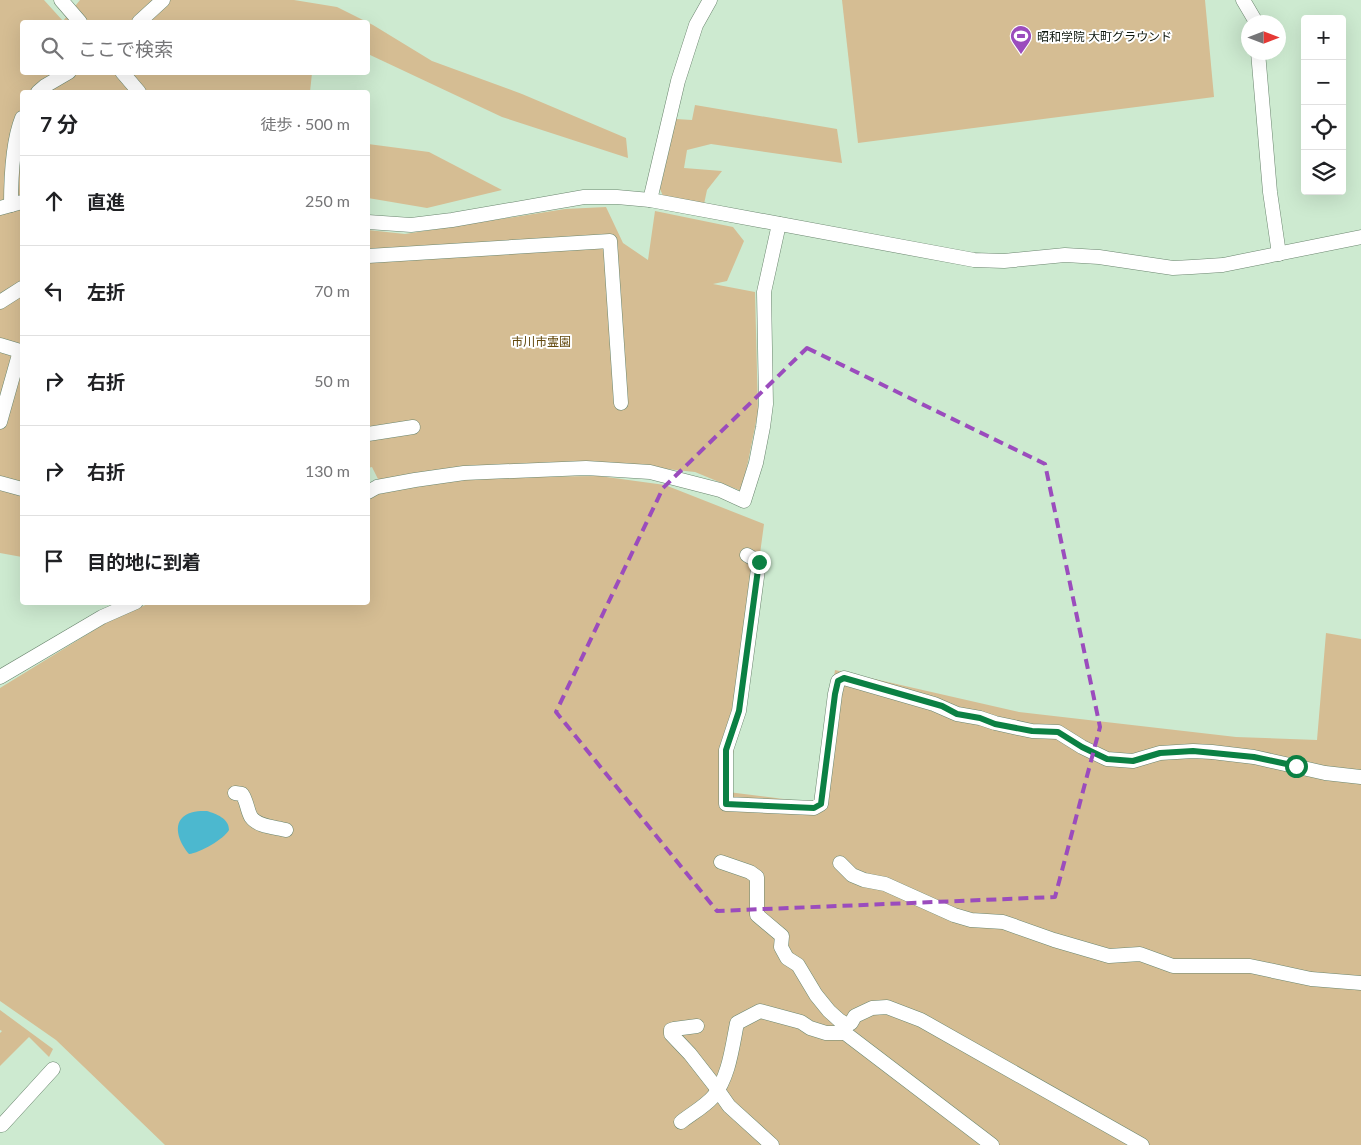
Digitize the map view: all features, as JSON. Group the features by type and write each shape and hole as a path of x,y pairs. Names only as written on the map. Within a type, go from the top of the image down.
{"street":[{"path":"61,0 78,20"},
{"path":"141,20 163,0"},
{"path":"650,200 678,81 696,25 710,0"},
{"path":"1244,0 1252,15"},
{"path":"1259,60 1270,192 1279,254"},
{"path":"40,90 65,75"},
{"path":"125,75 138,90"},
{"path":"11,205 11,180 16,139 20,125"},
{"path":"370,222 411,225 584,197 617,197 650,200 974,260 1004,261 1065,255 1099,257 1174,268 1223,265 1361,237"},
{"path":"370,491 376,487 464,473 586,468 650,472 720,490 744,501 756,463 766,404 764,292 778,224"},
{"path":"370,256 610,241 621,403"},
{"path":"0,302 20,289"},
{"path":"0,345 20,350"},
{"path":"0,422 20,357"},
{"path":"370,434 413,427"},
{"path":"0,483 20,488"},
{"path":"748,555 759,562 739,711 726,750 726,804 814,808 821,804 835,694 838,681 844,678 942,706 957,714 980,718 995,724 1032,731 1058,732 1088,751 1107,759 1133,761 1169,752 1212,752 1254,757 1324,773 1361,777"},
{"path":"0,677 102,617 129,605"},
{"path":"235,793 242,794 246,800 251,817 257,822 264,826 286,830"},
{"path":"721,862 750,872 757,878 757,915 782,936 781,947 787,958 798,965 816,995 839,1020 847,1025 851,1023 855,1016 872,1008 887,1007 921,1020 1142,1145"},
{"path":"840,863 852,875 864,880 885,884 954,915 971,920 1003,922 1054,940 1109,956 1140,954 1173,966 1250,966 1312,979 1361,984"},
{"path":"682,1122 711,1099 718,1090 729,1063 737,1023 760,1011 801,1022 810,1028 826,1033 845,1033 992,1145"},
{"path":"697,1026 674,1029 671,1030 671,1034 690,1054 729,1106 772,1145"},
{"path":"0,1125 53,1069"}],"highlighted area":[{"path":"807,348 1045,464 1100,727 1055,897 717,911 556,712 663,488"}],"green space":[{"path":"0,0 44,0 62,20 20,20 20,75 312,75 310,90 20,90 20,557 0,553"},
{"path":"80,0 294,0 337,7 363,20 64,20"},
{"path":"842,0 1205,0 1214,97 858,143"},
{"path":"370,23 432,61 522,94 626,138 628,158 502,117 370,55"},
{"path":"695,105 837,129 842,163 711,144 687,150 684,168 722,171 707,190 704,204 663,196 660,189 676,119 692,120"},
{"path":"370,144 429,152 502,190 427,208 370,198"},
{"name":"市川市霊園","path":"606,207 623,243 648,260 655,211 733,227 744,241 727,281 713,284 755,292 758,412 741,491 695,472 618,464 379,481 372,467 370,468 370,230 405,234 565,209"},
{"path":"599,476 665,485 764,524 728,792 816,803 835,670 1019,712 1236,737 1317,740 1326,633 1361,639 1361,1145 165,1145 56,1040 0,1001 0,688 109,621 145,605 370,605 370,496 389,490 412,486 458,480"},
{"path":"0,1010 53,1049 49,1057 29,1037 0,1066 0,1033 2,1031 0,1030"}],"water":[{"path":"207,811 218,815 227,822 229,830 211,845 189,854 179,836 178,826 180,821 189,814"}],"place":[{"name":"昭和学院 大町グラウンド","path":"1021,55"}],"route":[{"path":"759,562 739,711 726,750 726,804 785,805 814,808 821,804 832,730 835,694 838,681 844,678 942,706 957,714 980,718 995,724 1032,731 1058,732 1082,747 1107,759 1133,761 1160,753 1193,751 1254,757 1296,766"}]}
